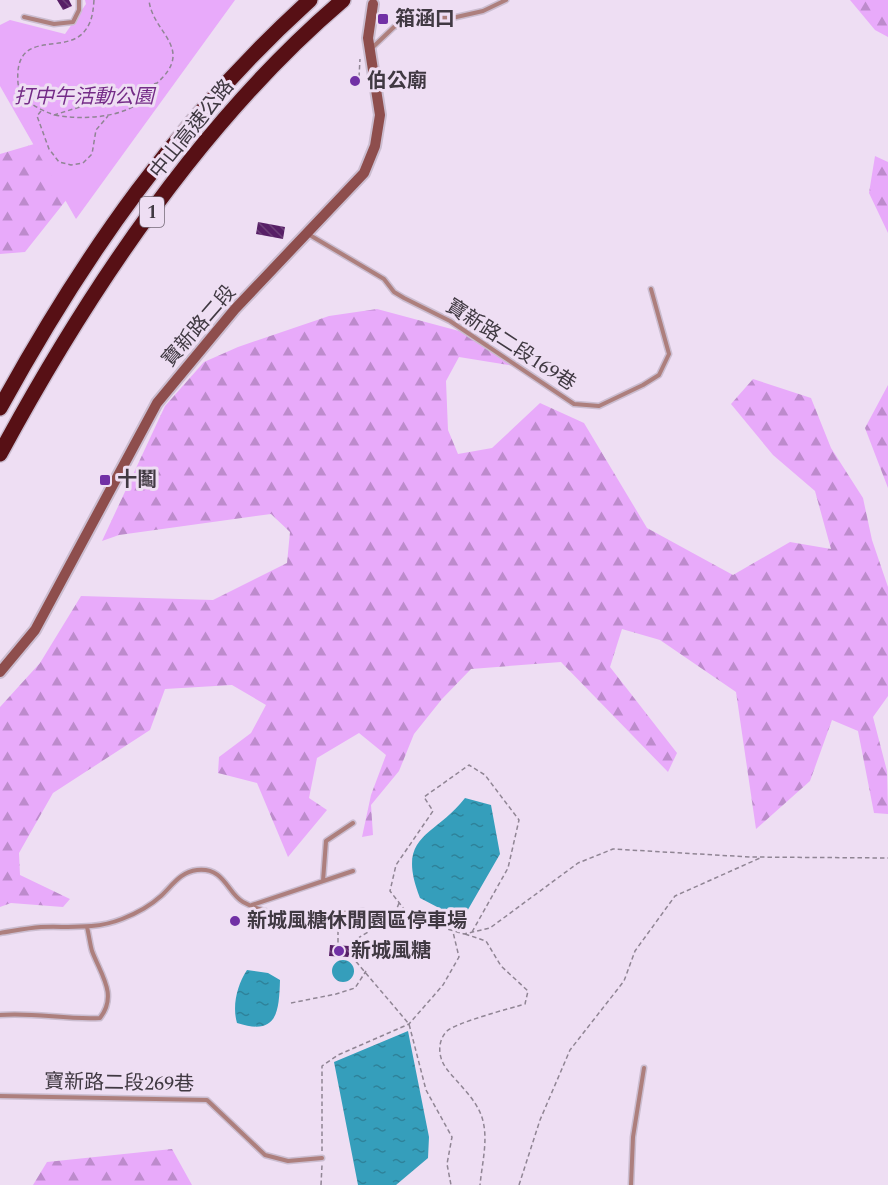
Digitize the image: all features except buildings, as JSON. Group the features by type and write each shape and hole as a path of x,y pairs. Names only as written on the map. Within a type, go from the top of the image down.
{"highway":[{"name":"中山高速公路","path":"0,408 35,345 123,208 217,93 261,45 310,0"},
{"name":"中山高速公路","path":"0,454 65,338 154,209 245,96 343,0"}],"street":[{"name":"寶新路二段","path":"0,672 35,630 158,403 235,309 364,173 375,146 380,115 368,38 373,4"}],"lane":[{"path":"24,17 54,24 74,22 79,10 79,0"},
{"path":"370,51 394,27 414,17 452,18 483,11 506,0"},
{"name":"寶新路二段169巷","path":"308,234 384,279 394,292 450,321 556,394 583,407 599,406 659,375 669,354 651,289"},
{"path":"323,881 326,841 352,823"},
{"path":"0,933 41,927 87,927 110,923 132,915 152,903 185,873 195,870 206,870 225,880 241,901 290,916 308,918 338,916 363,911"},
{"path":"252,905 353,871"},
{"path":"0,1015 27,1012 80,1019 100,1018 108,1008 108,988 92,949 87,927"},
{"path":"631,1185 633,1137 644,1068"},
{"name":"寶新路二段269巷","path":"0,1096 207,1100 265,1155 288,1161 322,1158"}],"path":[{"path":"94,0 93,20 82,34 68,43 45,43 33,47 23,57 18,70 18,86 25,99 42,111 72,119 98,119 144,98 165,76 172,61 173,47 168,35 158,23 149,0"},
{"path":"54,115 157,83"},
{"path":"42,111 37,116 49,149 59,162 70,165 83,163 92,154 96,130 108,116"},
{"path":"472,932 508,868 519,820 485,775 468,765 424,797 433,811 396,865 390,891 411,918 486,941 501,966 528,991 525,1004 448,1029 440,1040 439,1055 445,1067 463,1087 482,1119 485,1137 480,1185"},
{"path":"464,934 490,928 578,863 614,849 762,857 888,858"},
{"path":"519,1185 540,1120 570,1050 624,981 635,951 675,896 762,857"},
{"path":"399,903 394,916 355,940 353,958 366,970 409,1024 426,1090 452,1137 447,1164 451,1185"},
{"path":"338,916 338,946"},
{"path":"321,1185 322,1066 338,1055 409,1024 443,985 459,957 453,931"},
{"path":"291,1003 355,988 366,970"}],"green space":[{"name":"打中午活動公園","path":"85,0 235,0 76,219 0,86 0,25 10,20 65,34 86,4"},
{"path":"850,0 888,0 888,37 875,30"},
{"path":"41,142 67,199 25,252 0,254 0,154"},
{"path":"875,156 888,162 888,233 869,193"},
{"path":"377,309 459,331 514,366 459,357 446,381 448,430 458,454 492,448 540,403 584,423 647,528 733,575 790,542 831,549 815,491 773,455 731,404 753,379 811,398 831,448 863,498 872,540 888,587 888,696 873,717 887,771 888,814 874,813 858,731 832,720 810,781 756,829 736,692 660,640 622,629 610,667 677,753 668,772 561,662 471,669 442,699 414,734 399,771 371,805 373,835 362,837 371,795 386,755 359,733 317,758 309,798 327,810 288,857 257,783 218,773 219,757 251,733 266,705 232,685 165,689 150,730 53,793 19,853 20,875 70,899 63,907 11,903 0,907 0,707 40,663 81,596 213,600 287,563 290,532 271,514 119,535 102,541 165,406 204,362 238,347 329,316"},
{"path":"888,385 888,488 865,428"},
{"path":"172,1149 192,1185 33,1185 47,1162"}],"water":[{"path":"465,798 491,805 500,854 462,920 420,898 413,877 412,861 415,849 422,839"},
{"path":"343,960 353,967 354,971 347,981 343,982 333,975 332,971 339,961"},
{"path":"247,970 268,973 280,980 277,1012 268,1024 250,1026 237,1023 236,996"},
{"path":"408,1031 429,1137 428,1158 396,1185 358,1185 334,1062"}],"place":[{"name":"箱涵口","path":"383,19"},
{"name":"伯公廟","path":"355,81"},
{"name":"十鬮","path":"105,480"},
{"name":"新城風糖休閒園區停車場","path":"235,921"},
{"name":"新城風糖","path":"339,951"}]}
